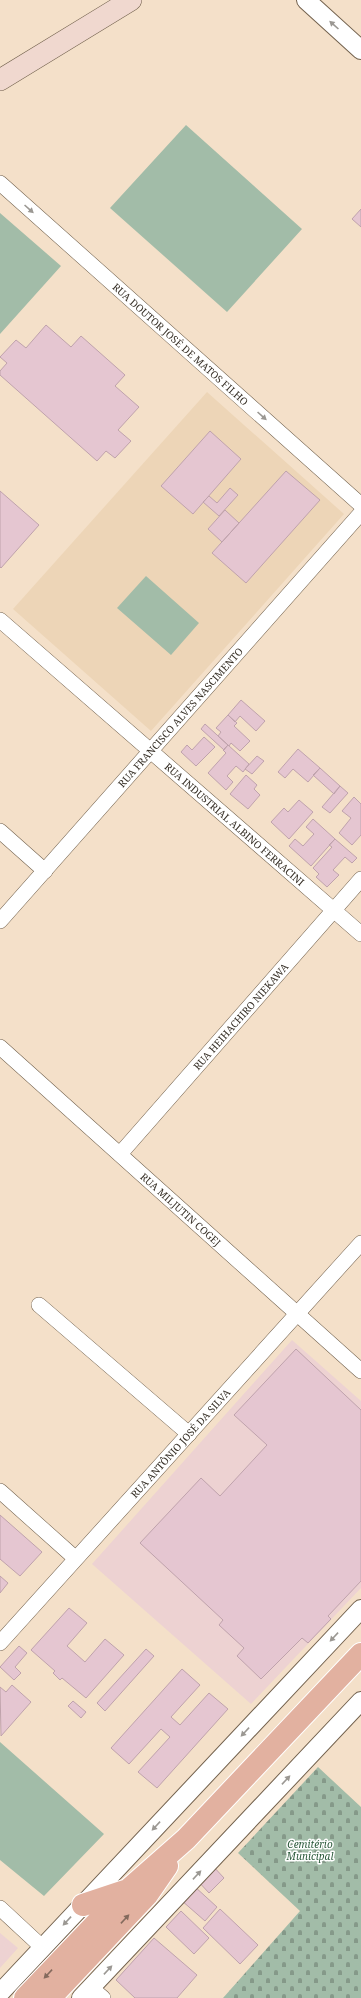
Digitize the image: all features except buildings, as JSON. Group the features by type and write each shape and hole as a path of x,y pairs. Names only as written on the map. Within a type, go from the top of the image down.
{"main road":[{"path":"0,80 131,0"},
{"path":"25,1998 128,1890 186,1839 361,1654"},
{"path":"50,1998 147,1895 186,1839"},
{"path":"83,1905 128,1890"}],"street":[{"path":"306,0 361,50"},
{"name":"RUA DOUTOR JOSÉ DE MATOS FILHO","path":"0,183 361,505"},
{"name":"RUA FRANCISCO ALVES NASCIMENTO","path":"0,921 361,513"},
{"name":"RUA INDUSTRIAL ALBINO FERRACINI","path":"0,620 361,934"},
{"path":"0,831 45,871"},
{"name":"RUA HEIHACHIRO NIEKAWA","path":"120,1154 361,879"},
{"name":"RUA MILJUTIN COGEJ","path":"0,1047 361,1371"},
{"name":"RUA ANTÔNIO JOSÉ DA SILVA","path":"0,1643 75,1558 299,1314 361,1243"},
{"path":"39,1305 189,1434"},
{"path":"0,1491 75,1558"},
{"path":"0,1992 361,1609"},
{"path":"74,1972 92,1995 361,1701"},
{"path":"0,1908 42,1948"}],"shaded area":[{"path":"207,392 344,514 151,731 13,609"},
{"path":"292,1340 361,1401 361,1588 251,1704 92,1564"},
{"path":"0,1933 18,1948 0,1968"}],"green space":[{"path":"186,125 302,229 227,312 110,208"},
{"path":"0,213 61,266 0,334"},
{"path":"146,576 199,623 171,655 117,608"},
{"path":"0,1742 104,1834 44,1896 0,1860"},
{"name":"Cemitério Municipal","path":"318,1767 361,1807 361,1998 223,1998 300,1911 238,1853"}]}
